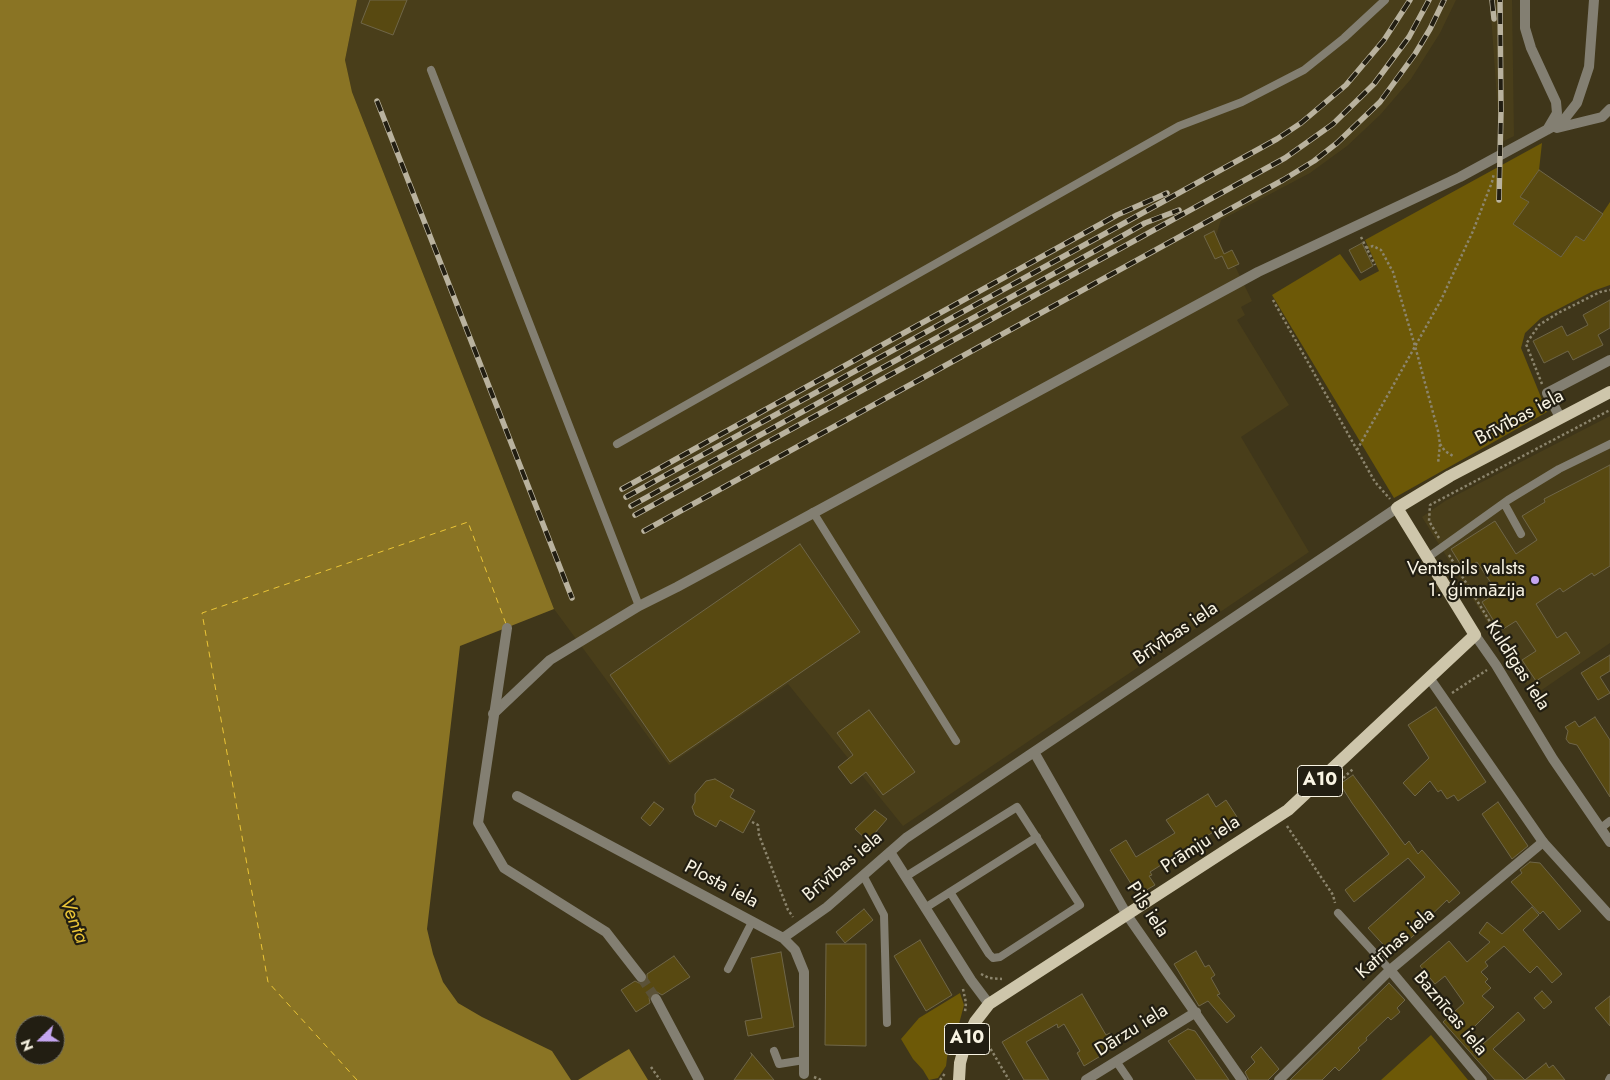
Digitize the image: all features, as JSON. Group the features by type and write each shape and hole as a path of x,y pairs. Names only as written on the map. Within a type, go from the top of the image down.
{"main road":[{"name":"Brīvības iela","path":"1397,508 1450,476 1610,392"},
{"name":"Kuldīgas iela","path":"1397,508 1475,635"},
{"name":"Prāmju iela","path":"959,1080 960,1063 970,1018 1288,810 1475,635"}],"street":[{"path":"1525,0 1525,28 1531,48 1556,102 1557,113 1546,131"},
{"path":"494,714 550,660 640,606 1258,272 1460,177 1563,121 1577,103 1589,67 1594,0"},
{"path":"1546,131 1602,116 1610,109"},
{"path":"1560,417 1547,393 1610,360"},
{"name":"Brīvības iela","path":"783,938 827,908 906,838 1397,508"},
{"path":"507,628 478,823 504,868 606,932 641,977"},
{"name":"Kuldīgas iela","path":"1475,635 1496,665 1553,758 1610,842"},
{"path":"1430,678 1543,842 1610,916"},
{"name":"Pils iela","path":"1034,752 1127,915 1242,1080"},
{"name":"Plosta iela","path":"517,796 783,938 795,950 804,972 804,1074"},
{"name":"Katrīnas iela","path":"1279,1080 1390,970 1543,842"},
{"path":"890,852 971,980 989,1004"},
{"name":"Baznīcas iela","path":"1390,970 1482,1080"},
{"path":"656,999 699,1080"},
{"name":"Dārzu iela","path":"1086,1080 1196,1012"}],"lane":[{"path":"617,444 1179,126 1242,102 1304,70 1344,38 1385,0"},
{"path":"431,70 640,606"},
{"path":"1427,558 1504,503 1560,469 1610,444"},
{"path":"1504,503 1521,534"},
{"path":"813,512 956,741"},
{"path":"905,877 1017,807 1080,905 1000,958 993,958 950,892"},
{"path":"1601,828 1610,821"},
{"path":"925,908 1037,838"},
{"path":"864,876 884,915 887,1023"},
{"path":"1338,913 1390,970"},
{"path":"728,968 752,922"},
{"path":"774,1051 779,1064 804,1060"},
{"path":"1116,1061 1129,1080"}],"path":[{"path":"1357,450 1441,300 1473,231 1492,182 1497,157"},
{"path":"1355,226 1375,265"},
{"path":"1366,248 1373,246 1380,250 1393,272 1438,431 1440,444 1438,464"},
{"path":"1547,393 1526,344 1539,325 1600,292 1610,290"},
{"path":"1273,300 1375,482 1397,508"},
{"path":"1443,698 1511,656 1429,521 1430,505 1610,410"},
{"path":"1440,444 1445,452 1453,456"},
{"path":"1330,790 1357,765"},
{"path":"1294,820 1287,826 1333,895 1338,913"},
{"path":"752,822 758,825 759,835 788,910"},
{"path":"970,1018 1009,1080"},
{"path":"651,1067 660,1080"}],"shaded area":[{"path":"357,0 1456,0 1440,33 1411,79 1380,115 1347,146 1310,173 1221,220 1216,236 1225,253 1232,250 1239,264 1235,266 1252,301 1241,307 1245,315 1237,320 1289,405 1241,437 1309,552 903,826 788,684 669,765 554,609 352,92 345,60"},
{"path":"1490,0 1512,0 1514,136 1500,143"},
{"path":"1542,143 1539,170 1521,197 1529,202 1514,224 1561,257 1576,236 1584,241 1610,202 1610,285 1593,291 1541,318 1525,333 1521,348 1547,412 1394,498 1272,295 1340,254 1360,281 1379,271 1365,240"},
{"name":"Ventspils valsts 1. ģimnāzija","path":"1610,416 1610,643 1533,696 1422,517 1445,501"},
{"path":"960,993 964,1005 959,1024 948,1050 946,1066 938,1078 929,1080 901,1039 919,1018"},
{"path":"1431,1035 1468,1080 1381,1080 1413,1051"}],"water":[{"name":"Venta","path":"0,0 357,0 345,60 352,92 554,609 460,646 427,929 443,982 458,1003 482,1017 552,1051 571,1080 0,1080"},
{"path":"629,1049 648,1080 578,1080 602,1065"}],"building":[{"path":"370,0 407,0 393,35 361,23"},
{"path":"1539,170 1603,214 1584,241 1576,236 1561,257 1513,224 1529,202 1520,197"},
{"path":"1214,231 1224,254 1232,250 1239,264 1228,269 1222,256 1215,259 1204,236"},
{"path":"1362,243 1373,266 1361,273 1349,250"},
{"path":"1610,300 1610,328 1598,335 1603,345 1573,360 1568,351 1544,363 1533,341 1562,326 1567,336 1588,325 1583,315"},
{"path":"1610,465 1610,566 1594,576 1592,573 1563,592 1560,588 1536,604 1557,638 1566,632 1580,653 1536,681 1522,660 1536,651 1516,621 1500,631 1482,602 1497,592 1477,562 1464,570 1451,549 1495,521 1516,554 1537,540 1522,516 1545,502 1544,499"},
{"path":"800,544 860,632 670,762 610,675"},
{"path":"1610,655 1610,671 1600,677 1610,693 1598,700 1581,673"},
{"path":"1436,707 1486,782 1458,801 1454,795 1447,799 1441,790 1438,792 1430,781 1415,796 1403,783 1429,758 1408,725"},
{"path":"869,710 915,772 883,795 866,772 851,784 838,767 853,755 837,733"},
{"path":"1595,717 1610,740 1610,797 1577,745 1569,743 1566,739 1568,731 1565,727 1575,721 1579,727"},
{"path":"1353,775 1405,845 1409,841 1418,854 1422,850 1460,893 1449,903 1447,900 1423,923 1419,931 1401,946 1399,944 1390,952 1368,928 1425,877 1408,858 1354,902 1345,890 1389,854 1340,784"},
{"path":"715,779 734,790 730,797 755,811 743,833 720,820 716,827 695,815 692,807 695,802 695,794 706,781"},
{"path":"1208,794 1216,807 1226,800 1237,817 1150,872 1152,875 1149,876 1155,885 1138,895 1110,850 1126,840 1136,857 1175,833 1166,820"},
{"path":"654,802 664,809 650,826 641,818"},
{"path":"1498,802 1528,846 1512,859 1482,814"},
{"path":"875,810 887,819 868,841 855,829"},
{"path":"1530,862 1540,863 1581,911 1559,930 1543,911 1540,914 1511,882 1522,873 1520,870"},
{"path":"1532,907 1539,915 1523,930 1562,974 1552,983 1537,966 1530,973 1504,946 1485,962 1488,966 1481,972 1488,979 1485,982 1491,988 1482,996 1494,1007 1469,1032 1482,1045 1518,1012 1525,1020 1493,1049 1525,1080 1495,1080 1443,1022 1464,1003 1445,976 1435,984 1420,966 1449,941 1467,962 1490,942 1479,933 1487,922 1502,934"},
{"path":"864,909 873,920 845,943 836,932"},
{"path":"920,940 952,995 926,1011 894,956"},
{"path":"826,944 866,944 866,1046 825,1045"},
{"path":"1196,951 1205,967 1209,965 1215,975 1211,978 1220,994 1217,995 1235,1016 1227,1023 1208,1001 1199,1006 1174,964"},
{"path":"781,952 794,1027 748,1036 745,1021 762,1018 751,958"},
{"path":"674,956 690,977 662,995 657,992 652,993 649,998 650,1003 636,1012 621,990 635,981 645,983 647,974"},
{"path":"1389,983 1405,1000 1397,1008 1400,1012 1391,1020 1388,1017 1366,1038 1367,1040 1358,1048 1360,1050 1339,1071 1335,1067 1322,1080 1290,1080"},
{"path":"1542,991 1552,1002 1544,1009 1534,998"},
{"path":"1082,994 1106,1035 1110,1033 1117,1046 1084,1066 1077,1053 1080,1051 1064,1024 1058,1028 1057,1024 1026,1042 1049,1080 1024,1080 1002,1042"},
{"path":"1610,996 1610,1026 1595,1008"},
{"path":"1188,1029 1195,1031 1229,1080 1196,1080 1168,1041"},
{"path":"1261,1047 1279,1069 1268,1080 1249,1080 1245,1072 1255,1062 1251,1057"},
{"path":"751,1053 774,1080 734,1080 752,1055"},
{"path":"1546,1063 1549,1068 1553,1065 1565,1080 1525,1080"}],"ferry route":[{"path":"357,1080 268,982 202,613 468,522 506,624"}],"tunnel":[{"path":"641,977 656,999"}],"railway":[{"path":"626,497 1277,139 1301,123 1346,85 1384,40 1410,0"},
{"path":"635,515 1285,158 1333,124 1374,84 1409,37 1429,0"},
{"path":"644,531 1283,180 1314,161 1337,143 1380,102 1415,54 1444,0"},
{"path":"1492,0 1494,19"},
{"path":"1499,200 1501,111 1500,0"},
{"path":"377,101 572,598"},
{"path":"622,489 1117,215 1167,193"},
{"path":"631,506 1145,223 1179,210"}],"place":[{"name":"Ventspils valsts 1. ģimnāzija","path":"1535,580"}]}
